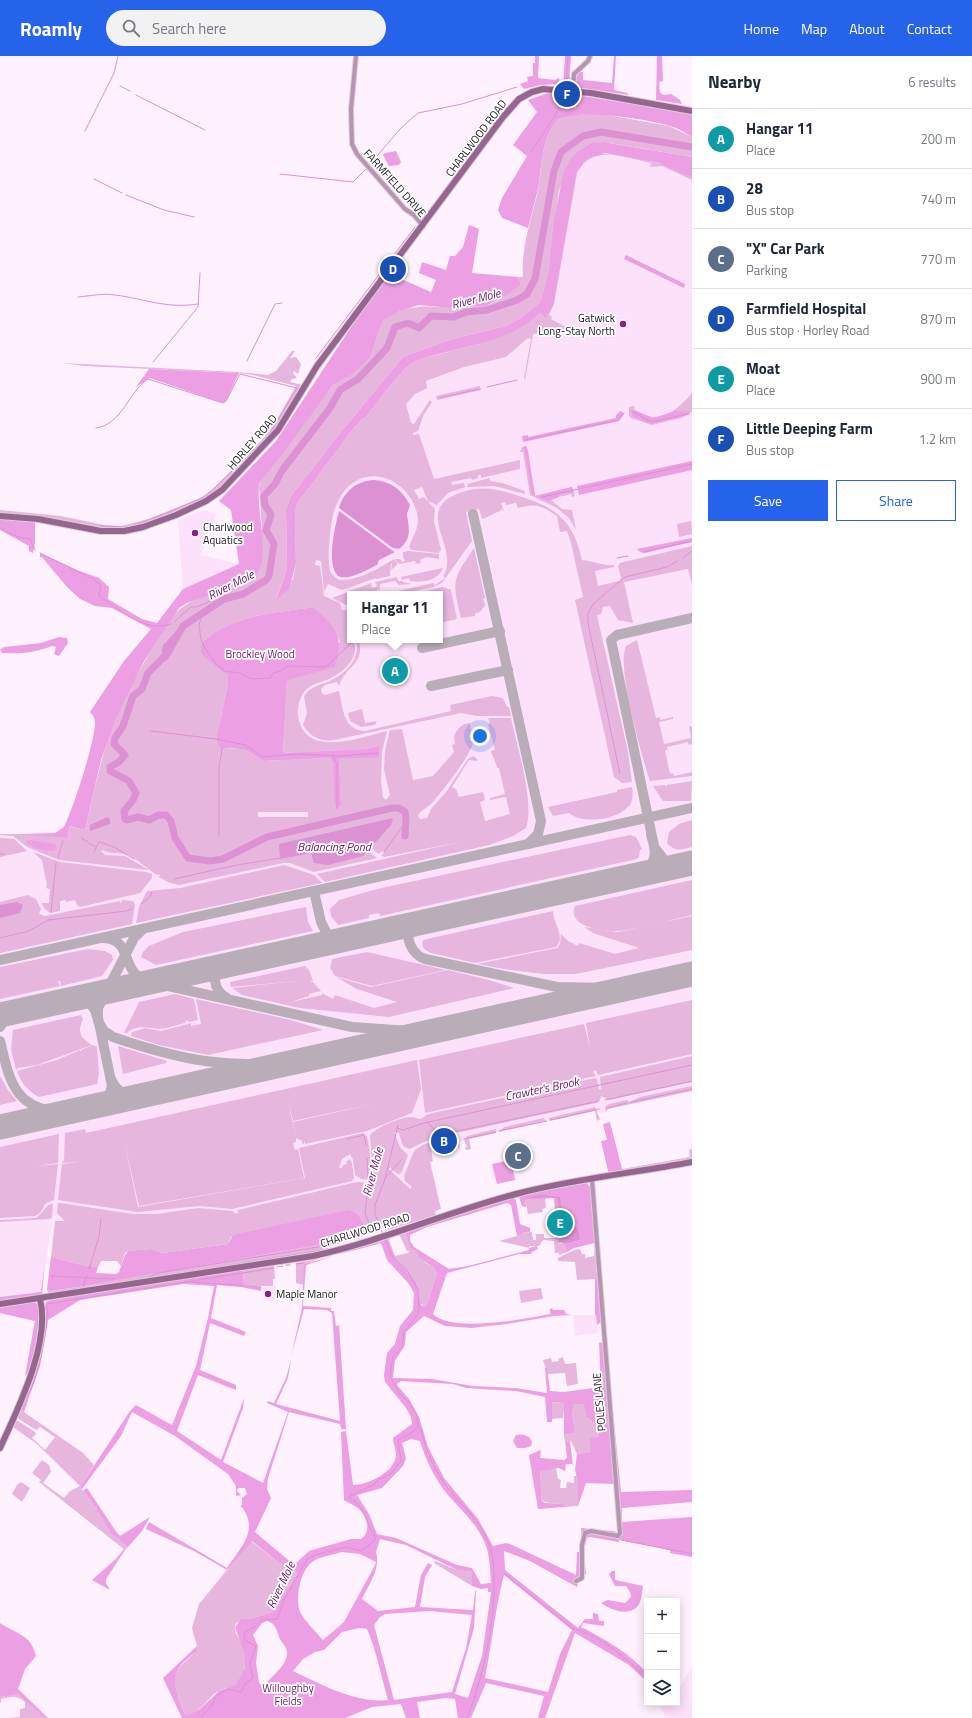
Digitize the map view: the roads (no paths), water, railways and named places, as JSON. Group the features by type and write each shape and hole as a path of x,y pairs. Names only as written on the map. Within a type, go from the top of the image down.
{"street":[{"name":"FARMFIELD DRIVE","path":"356,56 351,128 353,147 405,209 414,215 423,226"},
{"path":"573,91 574,74 588,61 590,56"},
{"name":"CHARLWOOD ROAD","path":"444,196 504,116 519,99 532,92 543,89 573,91 692,110"},
{"name":"HORLEY ROAD","path":"0,516 38,519 101,531 124,531 143,528 165,520 213,498 231,482 278,430 313,371 444,196"},
{"name":"CHARLWOOD ROAD","path":"0,1304 302,1258 335,1251 516,1194 692,1162"},
{"name":"POLES LANE","path":"576,1581 582,1578 582,1545 585,1533 591,1531 618,1536 620,1533 592,1180"},
{"path":"0,1448 21,1400 34,1363 42,1319 40,1299"}],"water":[{"path":"374,480 391,484 400,491 410,505 407,513 409,529 408,537 399,549 393,548 339,508 344,497 352,488 362,482"},
{"path":"339,511 395,552 379,560 377,565 358,574 347,577 338,576 334,570 332,545"},
{"path":"107,817 110,819 110,824 90,831 90,825"},
{"name":"Balancing Pond","path":"393,818 391,825 363,856 328,865 314,863 311,853 280,859 279,844"},
{"path":"17,902 23,905 20,913 0,918 0,905"},
{"path":"540,1195 560,1197 560,1211 557,1198 524,1198"},
{"path":"560,1211 562,1213 564,1237 572,1225 575,1224 580,1240 567,1244 559,1242 556,1214"}],"waterway":[{"path":"85,131 114,73 118,56"},
{"path":"566,86 568,56"},
{"path":"120,86 130,91"},
{"path":"371,163 401,128 418,113 462,104 517,87"},
{"path":"531,152 556,114 564,94"},
{"path":"136,95 205,130"},
{"name":"River Mole","path":"405,836 405,812 399,808 392,808 267,837 223,859 210,861 188,858 175,838 171,821 166,815 159,815 149,820 138,817 127,820 125,819 124,811 133,800 136,793 129,781 110,771 110,767 119,762 125,755 114,744 115,738 123,726 133,696 142,689 148,673 168,653 183,626 224,599 243,594 266,580 269,576 274,544 266,530 271,515 265,505 264,496 275,484 281,472 330,408 340,390 358,379 387,348 395,327 408,323 419,328 431,316 454,317 466,312 487,310 517,300 527,294 535,279 554,171 561,152 583,136 601,132 692,147"},
{"path":"280,174 353,182 367,168"},
{"path":"94,179 122,193"},
{"path":"126,195 164,210 194,217"},
{"path":"316,358 415,227"},
{"path":"153,362 198,307 200,273"},
{"path":"78,297 110,294 156,303 176,305 198,304"},
{"path":"247,361 275,304 282,303"},
{"path":"96,428 113,420 135,392 148,379 223,403 226,401 240,374 297,388 269,435 206,496 129,527 100,526"},
{"path":"487,387 517,380"},
{"path":"439,398 479,389"},
{"path":"631,411 652,422 688,414"},
{"path":"525,440 619,420 624,413"},
{"path":"542,497 692,464"},
{"path":"0,528 18,537 30,539 35,550"},
{"path":"643,552 692,541"},
{"path":"683,558 692,551"},
{"path":"40,553 91,578 101,585 99,596 133,619 151,625 161,626 171,624"},
{"path":"617,558 628,556"},
{"path":"620,774 588,623 588,613 594,603 625,577 667,567 677,561"},
{"path":"175,621 191,607 197,607 210,601 220,602"},
{"path":"203,612 199,625 201,639 205,648 217,665 225,671 240,673 251,679 270,678 273,673 281,671 287,666 326,667 351,643"},
{"path":"165,657 166,647 178,634"},
{"path":"151,731 216,739 246,745 262,757 297,754 340,756 378,753"},
{"path":"217,739 222,749 219,768 219,836"},
{"path":"333,755 337,765 337,809"},
{"path":"384,852 402,827"},
{"path":"81,838 88,842"},
{"path":"58,858 63,841"},
{"path":"94,852 99,842"},
{"path":"100,842 114,847 134,859"},
{"path":"89,843 96,847"},
{"path":"174,879 237,865 280,858"},
{"path":"51,912 56,863"},
{"path":"141,904 150,897 152,892"},
{"path":"48,920 127,911 132,909"},
{"path":"0,938 29,931 50,919"},
{"name":"Crawter's Brook","path":"397,1128 403,1130 424,1123 692,1065"},
{"path":"605,1100 692,1081"},
{"path":"631,1102 692,1089"},
{"path":"453,1132 599,1101"},
{"path":"607,1108 627,1103"},
{"path":"551,1120 599,1109"},
{"path":"499,1131 547,1121"},
{"name":"Crawter's Brook","path":"427,1122 434,1129"},
{"name":"River Mole","path":"383,1234 375,1214 375,1205 385,1179 398,1125"},
{"path":"438,1131 443,1134 447,1134"},
{"path":"464,1139 496,1132"},
{"path":"347,1139 364,1135 366,1145"},
{"path":"367,1158 368,1178"},
{"path":"385,1178 402,1159"},
{"path":"368,1187 365,1213 371,1229"},
{"path":"89,1269 99,1237 101,1219"},
{"path":"149,1277 158,1273 331,1245 380,1228"},
{"name":"River Mole","path":"200,1718 211,1707 217,1695 228,1689 241,1692 245,1684 253,1678 250,1663 256,1646 246,1641 244,1637 245,1632 256,1626 263,1619 277,1619 283,1602 307,1559 318,1554 346,1547 361,1551 375,1540 363,1511 350,1498 350,1496 391,1474 401,1461 398,1440 413,1432 418,1426 417,1416 410,1403 399,1393 390,1376 393,1357 402,1347 404,1332 419,1311 418,1289 407,1270 392,1256 385,1239"},
{"path":"136,1280 324,1250"},
{"path":"296,1264 304,1263"},
{"path":"277,1267 283,1266"},
{"path":"47,1304 274,1268"},
{"path":"87,1275 83,1288 99,1286"},
{"path":"50,1276 115,1279"},
{"path":"190,1282 261,1287"},
{"path":"50,1293 83,1288"},
{"path":"29,1393 36,1376 43,1348 47,1321 46,1305"},
{"path":"419,1426 436,1470 451,1492 477,1522 484,1533 492,1555 494,1594 489,1638 480,1681 467,1718"},
{"path":"622,1540 692,1554"},
{"path":"504,1573 572,1628 593,1636 603,1642 621,1655 644,1675"}],"place":[{"name":"Little Deeping Farm","path":"567,94"},
{"name":"Farmfield Hospital","path":"393,269"},
{"name":"Gatwick Long-Stay North","path":"623,324"},
{"name":"Charlwood Aquatics","path":"195,533"},
{"name":"Hangar 11","path":"395,671"},
{"name":"28","path":"444,1141"},
{"name":"\"X\" Car Park","path":"518,1156"},
{"name":"Moat","path":"560,1223"},
{"name":"Maple Manor","path":"268,1294"}],"park label":[{"name":"Brockley Wood","path":"260,654"},
{"name":"Willoughby Fields","path":"288,1694"}]}
